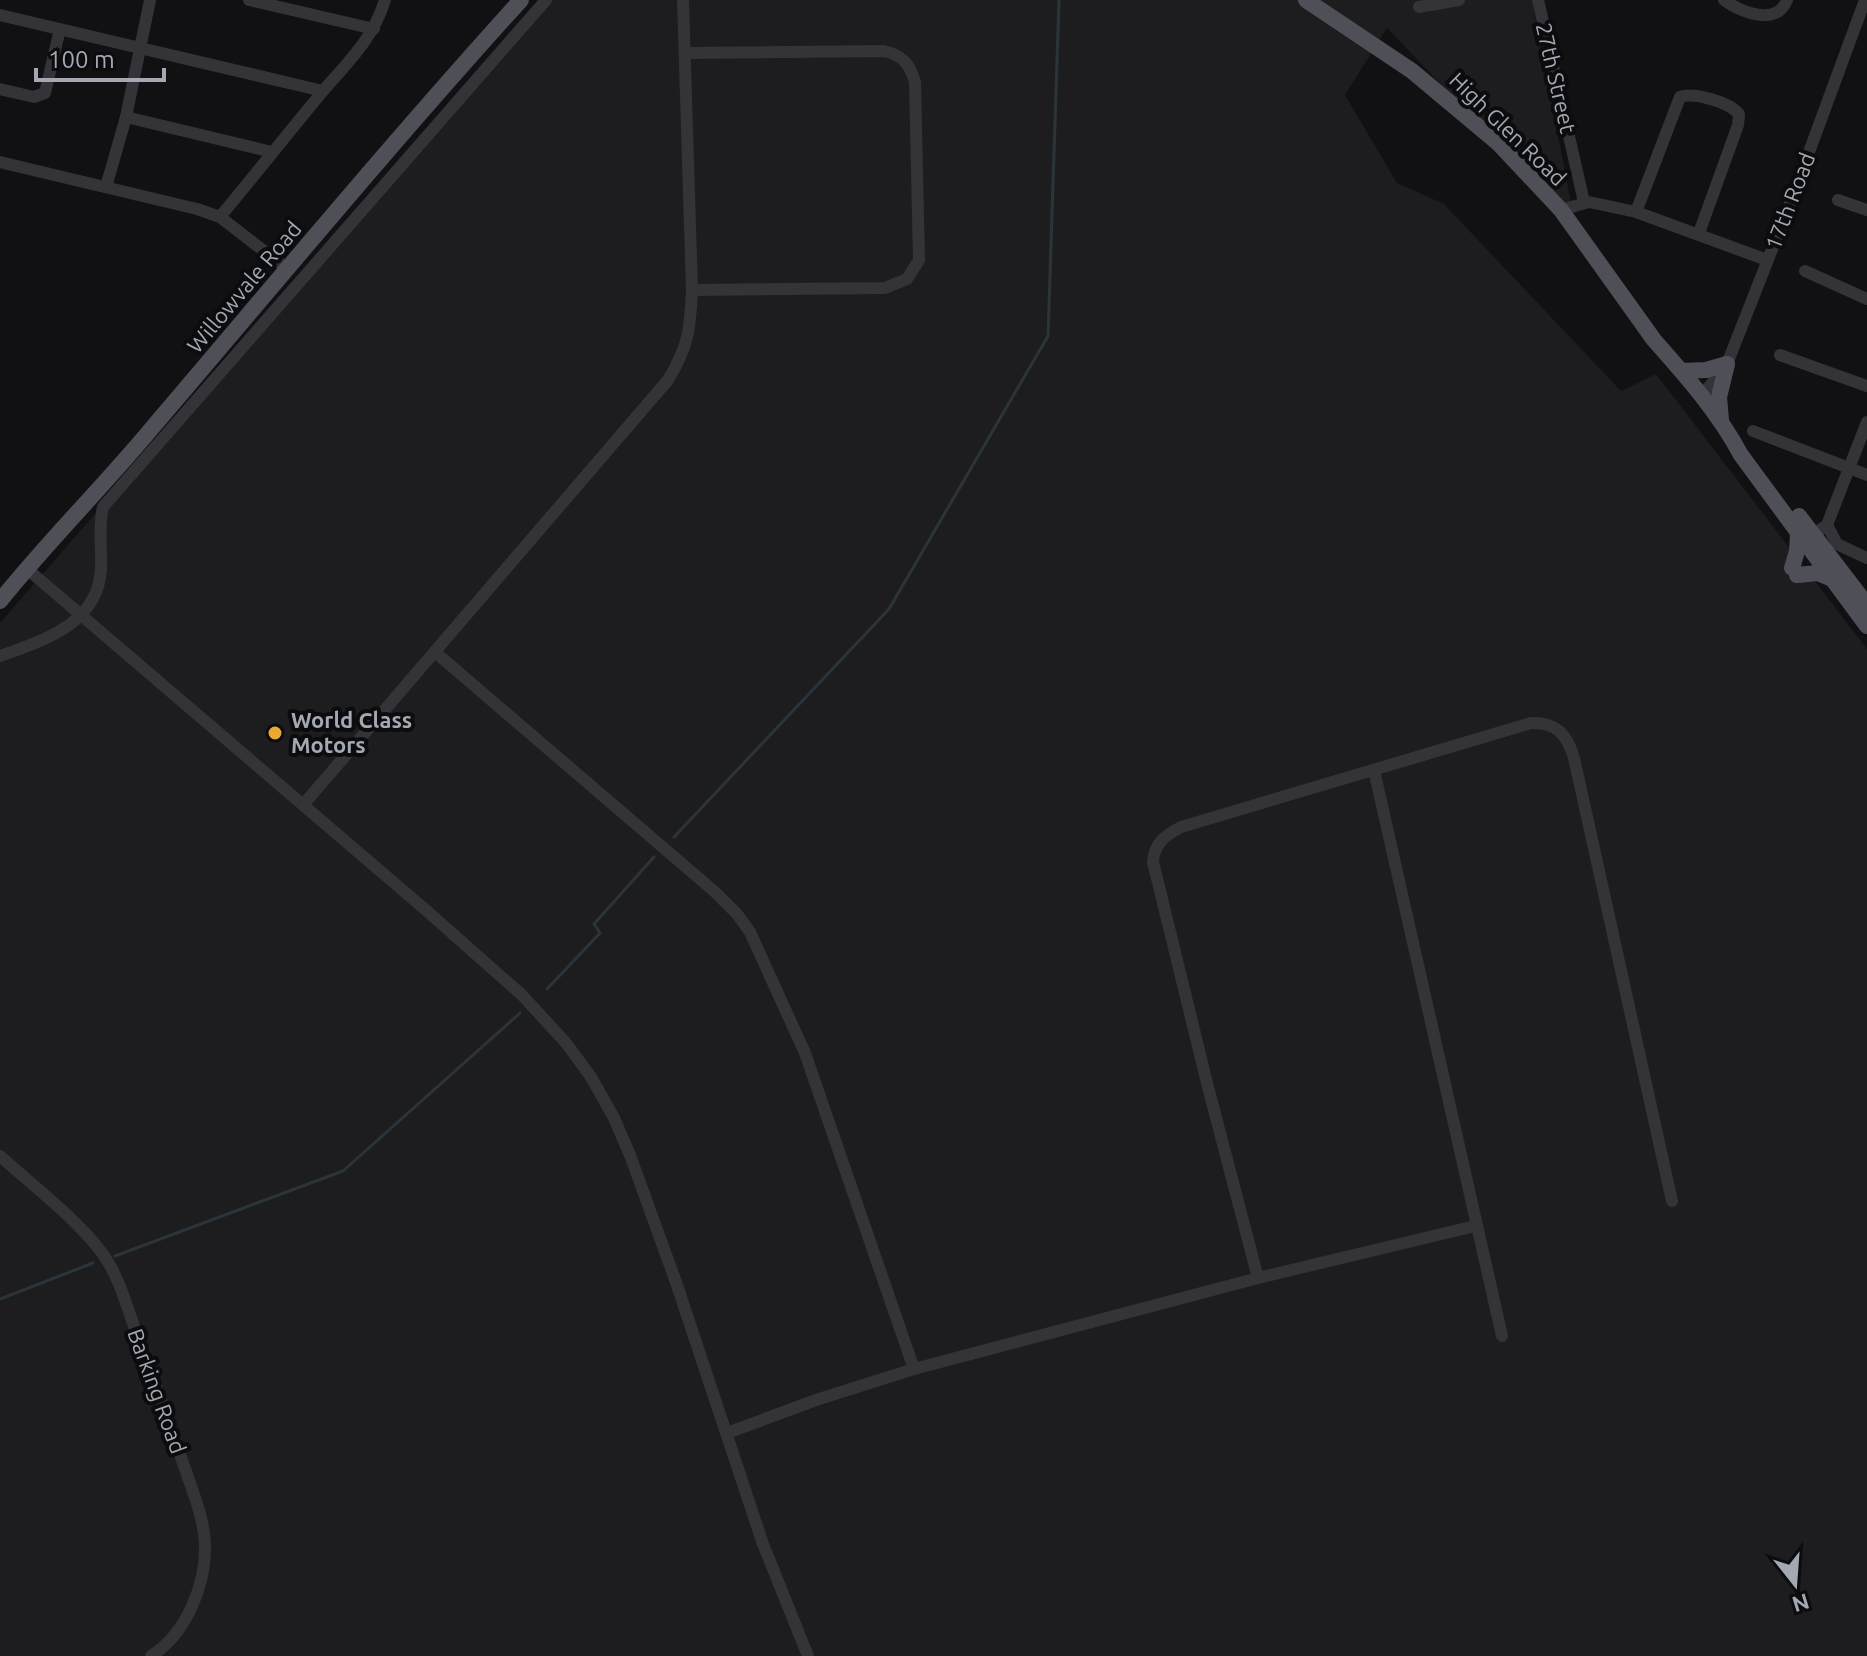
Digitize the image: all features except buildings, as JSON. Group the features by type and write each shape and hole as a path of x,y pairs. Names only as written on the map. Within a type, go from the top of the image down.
{"main road":[{"name":"Willowvale Road","path":"0,601 521,0"},
{"name":"High Glen Road","path":"1306,0 1442,94 1498,143 1561,210 1654,340 1734,438 1748,450 1806,534 1830,578 1867,626"},
{"path":"1682,371 1699,371 1727,364 1719,397 1721,420"},
{"name":"High Glen Road","path":"1806,534 1867,605"},
{"path":"1806,534 1797,551 1795,571 1830,578"}],"street":[{"path":"106,187 126,117 150,0"},
{"path":"249,0 374,29"},
{"path":"220,217 361,49 374,29 385,0"},
{"path":"0,656 62,632 81,614 100,585 103,544 99,523 103,507 546,0"},
{"path":"303,805 668,380 682,357 689,337 692,290 683,0"},
{"path":"1419,7 1459,0"},
{"name":"27th Street","path":"1538,0 1584,202"},
{"path":"1724,0 1767,17 1776,15 1787,0"},
{"name":"17th Road","path":"1702,396 1727,364 1865,0"},
{"path":"0,15 323,91"},
{"path":"0,89 34,97 45,93 60,29"},
{"path":"686,53 896,53 905,60 915,82 916,95 919,260 907,279 885,288 692,290"},
{"path":"1636,212 1680,97 1690,95 1732,107 1739,114 1738,125 1699,233"},
{"path":"126,117 272,152"},
{"path":"0,162 220,217 286,268"},
{"path":"1838,200 1867,210"},
{"path":"1561,210 1584,202 1636,212 1767,260"},
{"path":"1805,271 1867,299"},
{"path":"1780,355 1867,386"},
{"path":"1806,534 1827,525 1867,422"},
{"path":"1753,431 1867,475"},
{"path":"1827,525 1837,544 1867,558"},
{"path":"26,568 522,995 566,1043 591,1077 630,1155 677,1285 763,1544 808,1656"},
{"path":"435,652 715,892 750,932 805,1053 914,1369"},
{"path":"1258,1278 1153,862 1154,852 1159,843 1181,827 1531,723 1544,723 1563,734 1574,758 1672,1201"},
{"path":"1374,770 1502,1336"},
{"name":"Barking Road","path":"0,1156 91,1240 108,1263 156,1385 202,1519 204,1569 198,1595 177,1630 151,1656"},
{"path":"727,1433 816,1400 914,1369 1258,1278 1475,1226"}],"shaded area":[{"path":"542,0 1532,0 1575,224 1387,28 1345,95 1397,183 1444,204 1621,391 1656,374 1867,649 1867,1656 0,1656 0,623"}],"waterway":[{"path":"674,837 889,609 1048,336 1059,0"},
{"path":"547,989 600,933 594,924 654,857"},
{"path":"115,1256 343,1171 520,1013"},
{"path":"0,1299 93,1263"}],"place":[{"name":"World Class Motors","path":"275,733"}]}
